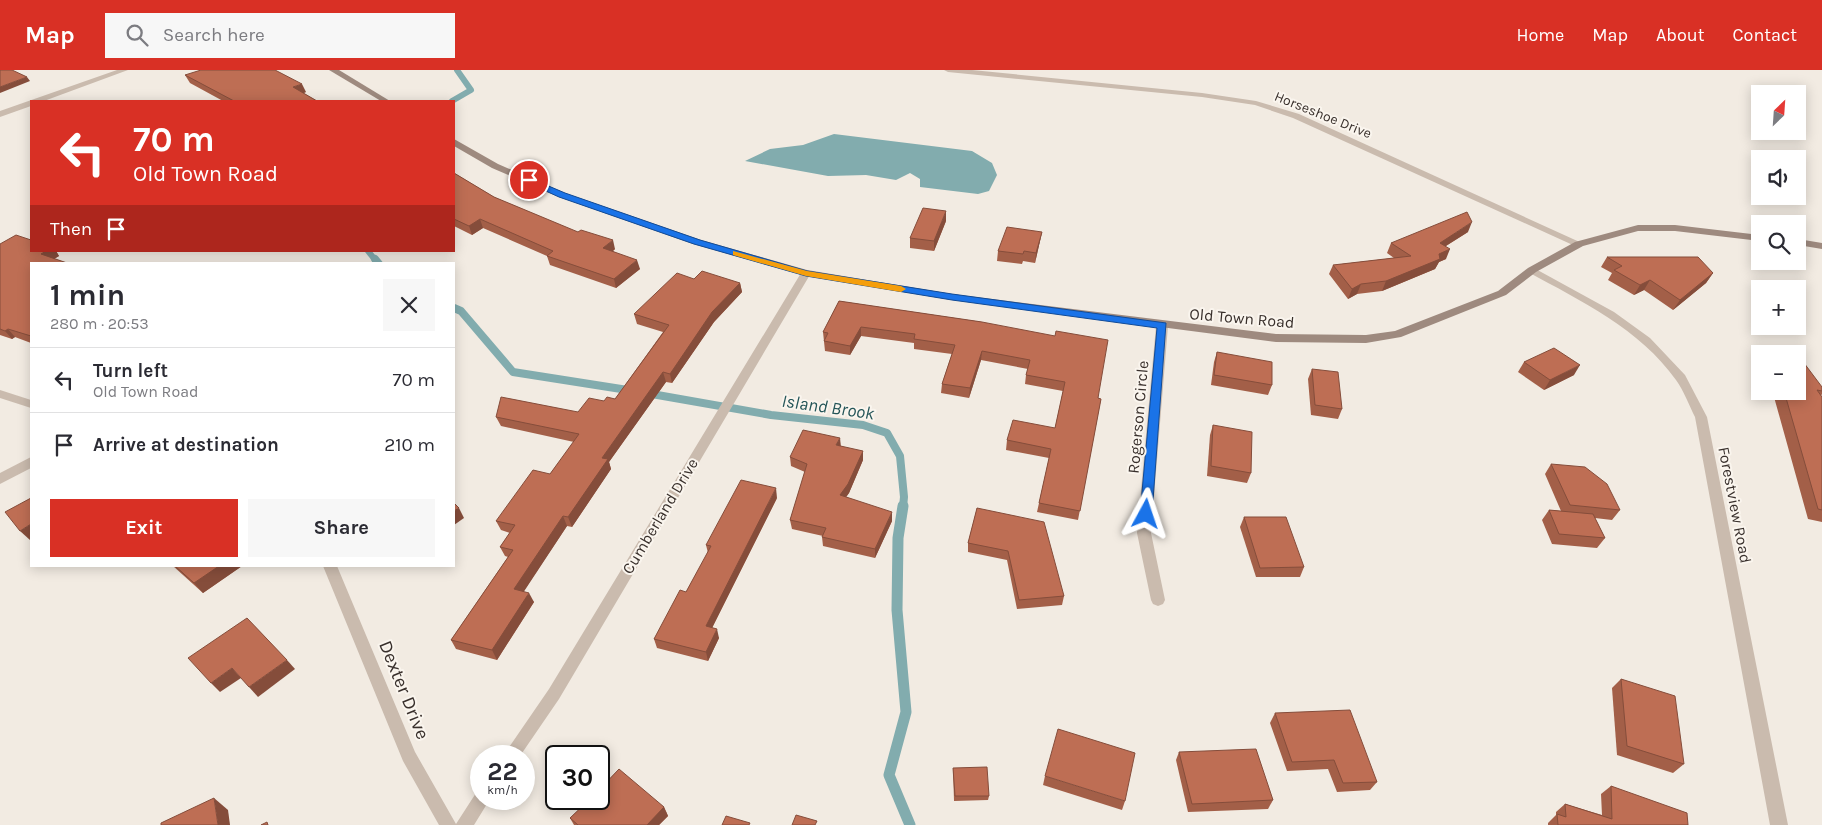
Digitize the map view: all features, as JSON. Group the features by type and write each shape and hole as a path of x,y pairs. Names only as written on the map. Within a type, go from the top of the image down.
{"main road":[{"path":"332,70 384,100"},
{"name":"Old Town Road","path":"455,143 495,166 562,195 697,242 806,273 952,297 1162,326 1276,338 1366,338 1397,334 1502,293 1532,270 1579,244 1638,228 1675,228 1751,237"},
{"path":"1806,243 1822,246"}],"street":[{"path":"40,100 124,70"},
{"name":"Horseshoe Drive","path":"948,70 1202,95 1256,103 1296,116 1579,244"},
{"path":"0,114 30,103"},
{"name":"Forestview Road","path":"1532,270 1613,315 1641,334 1678,374 1700,416 1779,825"},
{"name":"Cumberland Drive","path":"519,745 554,694 806,273"},
{"name":"Rogerson Circle","path":"1158,600 1144,533 1162,326"},
{"path":"0,394 30,404"},
{"path":"0,479 30,463"},
{"name":"Dexter Drive","path":"330,567 409,756 448,825"},
{"path":"464,825 474,810"}],"water":[{"path":"834,134 972,151 992,163 997,175 989,191 978,194 920,187 920,179 910,173 896,180 866,175 828,176 745,161 770,149 803,145"}],"building":[{"path":"0,70 12,70 27,77 0,87"},
{"path":"201,70 275,70 302,84 293,87 315,100 232,100 185,75"},
{"path":"455,174 494,197 578,232 581,230 613,240 603,248 637,260 614,279 547,256 553,251 480,219 469,226 455,219"},
{"path":"923,208 946,211 934,241 910,238"},
{"path":"1467,212 1472,222 1440,243 1450,249 1439,254 1440,259 1386,281 1361,284 1352,289 1333,265 1411,256 1391,243"},
{"path":"1007,227 1042,232 1036,253 1024,251 1023,254 998,251"},
{"path":"16,235 30,240 30,252 44,252 41,254 64,262 30,262 30,336 8,329 5,331 0,329 0,244"},
{"path":"1607,257 1698,257 1713,273 1680,300 1650,280 1640,285 1614,270 1622,266"},
{"path":"702,271 740,283 712,312 670,374 663,372 602,458 608,459 568,517 563,516 514,589 529,593 492,650 451,640 513,550 500,547 515,525 496,521 533,470 550,474 579,434 496,417 501,397 578,412 589,398 604,401 607,397 615,399 669,325 634,314 677,273 694,279"},
{"path":"839,301 982,322 1055,336 1056,331 1108,340 1098,398 1101,399 1080,511 1039,503 1051,449 1007,440 1013,420 1055,428 1065,382 1026,375 1030,360 982,351 970,388 942,384 955,345 914,339 915,334 861,327 850,346 824,341 828,333 823,332"},
{"path":"1554,348 1580,365 1550,380 1524,362"},
{"path":"1217,352 1272,362 1272,385 1214,375"},
{"path":"1806,366 1822,387 1822,391 1817,390 1822,397 1822,510 1818,509 1787,400 1806,400"},
{"path":"1312,369 1338,372 1342,409 1315,405"},
{"path":"1213,425 1252,432 1251,473 1211,466"},
{"path":"803,430 840,438 836,445 863,451 848,484 840,495 892,512 875,549 822,537 826,528 790,520 807,464 790,457"},
{"path":"1551,464 1585,467 1607,484 1620,510 1570,505"},
{"path":"741,480 776,488 706,626 717,629 706,652 654,639 680,590 686,592 711,546 706,545"},
{"path":"30,499 30,525 20,531 5,512"},
{"path":"977,508 1044,522 1064,596 1019,600 1008,551 968,543"},
{"path":"1549,510 1593,514 1605,538 1559,534"},
{"path":"1244,517 1286,517 1304,567 1260,568"},
{"path":"176,567 218,567 194,583"},
{"path":"247,618 287,660 249,687 232,668 211,683 188,658"},
{"path":"1621,679 1675,696 1684,764 1627,746"},
{"path":"1350,710 1377,782 1343,783 1334,760 1292,762 1275,713"},
{"path":"1058,729 1135,753 1125,801 1045,776"},
{"path":"1256,749 1273,800 1192,804 1179,752"},
{"path":"987,767 989,796 955,796 953,768"},
{"path":"619,769 664,807 647,825 578,825 570,818 578,810 610,810 610,778"},
{"path":"1611,786 1687,813 1688,825 1558,825 1557,814 1566,817 1565,804 1612,819"},
{"path":"214,798 218,825 161,825 161,823"},
{"path":"796,815 817,821 815,825 792,825"},
{"path":"726,816 750,823 749,825 722,825"}],"waterway":[{"name":"Island Brook","path":"454,100 471,90 457,70"},
{"name":"Island Brook","path":"369,252 376,261"},
{"name":"Island Brook","path":"455,308 461,311 513,372 634,391"},
{"name":"Island Brook","path":"646,393 771,415 863,425 887,433 900,456 904,497 903,507"},
{"name":"Island Brook","path":"903,506 898,538 897,610 906,712 889,775 910,825"}],"slow traffic":[{"path":"736,253 806,273 901,289"}],"route":[{"path":"529,180 562,195 697,242 806,273 952,297 1162,326 1146,514"}]}
